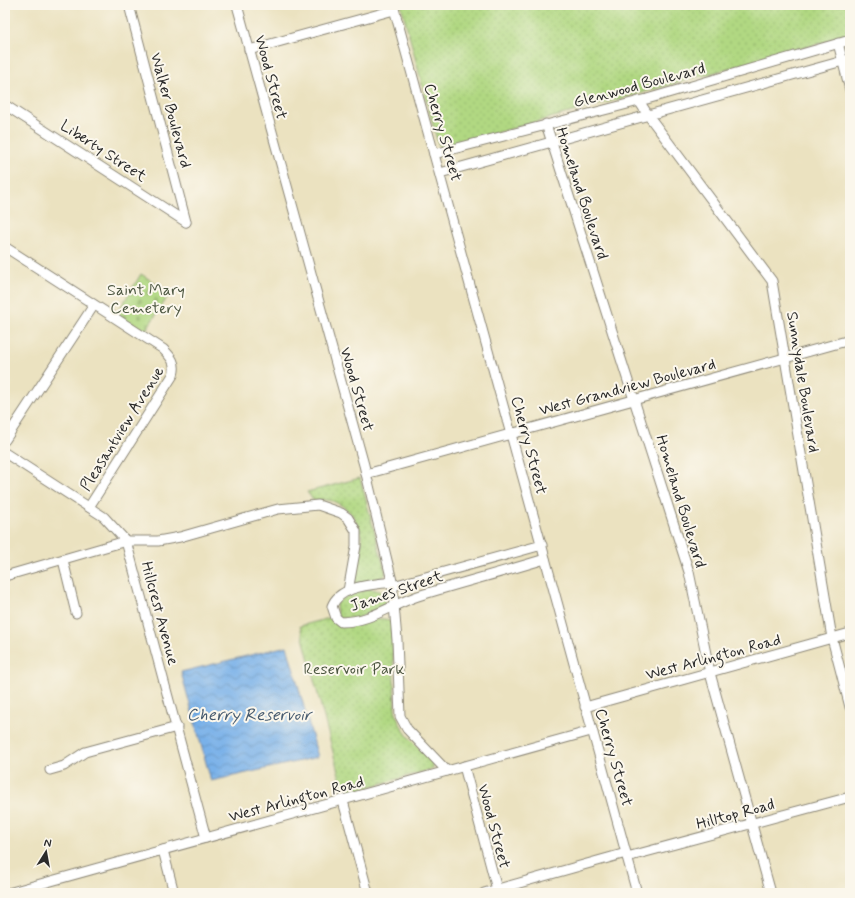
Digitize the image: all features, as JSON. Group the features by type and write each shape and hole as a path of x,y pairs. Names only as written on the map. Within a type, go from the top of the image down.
{"street":[{"name":"Walker Boulevard","path":"129,5 186,222"},
{"name":"Wood Street","path":"237,5 366,474 392,584 395,606 400,716 407,729 447,771"},
{"path":"249,50 393,7"},
{"name":"Cherry Street","path":"393,7 440,173 542,544 591,730 637,893"},
{"name":"Glenwood Boulevard","path":"434,154 639,101 850,40"},
{"path":"838,43 846,61 850,90"},
{"name":"Glenwood Boulevard","path":"440,173 846,61"},
{"name":"Sunnydale Boulevard","path":"639,101 772,282 832,638 850,707"},
{"name":"Liberty Street","path":"5,105 186,222"},
{"name":"Homeland Boulevard","path":"546,124 689,572 710,672 750,824 770,893"},
{"path":"5,440 94,305 6,249"},
{"name":"Pleasantview Avenue","path":"89,507 173,375 175,364 171,356 163,349 94,305"},
{"name":"West Grandview Boulevard","path":"366,474 850,340"},
{"name":"Hillcrest Avenue","path":"5,453 89,507 111,523 126,541 206,838"},
{"path":"5,576 126,541 158,541 180,537 278,508 318,505 341,513 348,518 356,531 356,546 348,591"},
{"name":"James Street","path":"542,544 392,584 348,591 335,598 332,606 336,618 340,622 362,620 382,613 417,596 545,559"},
{"path":"63,560 76,614"},
{"name":"West Arlington Road","path":"585,707 850,633"},
{"path":"50,770 64,766 85,752 177,727"},
{"name":"West Arlington Road","path":"8,893 343,801 591,730"},
{"name":"Wood Street","path":"464,766 497,891"},
{"name":"Hilltop Road","path":"484,893 497,891 626,855 850,797"},
{"path":"343,801 368,893"},
{"path":"163,850 174,893"}],"green space":[{"path":"401,5 850,5 850,35 442,148 438,144"},
{"name":"Saint Mary Cemetery","path":"141,274 170,293 144,333 116,315"},
{"path":"360,478 386,574 383,577 357,584 354,582 354,574 362,544 360,529 357,522 348,510 342,506 330,500 313,500 307,492"},
{"path":"370,589 381,592 386,598 384,606 358,618 341,618 337,614 336,605 339,601 352,594"},
{"name":"Reservoir Park","path":"330,618 338,624 346,627 378,619 385,619 392,623 395,709 401,726 415,744 433,762 433,769 344,794 300,626"}],"water":[{"name":"Cherry Reservoir","path":"287,646 318,757 211,781 181,672"}]}
